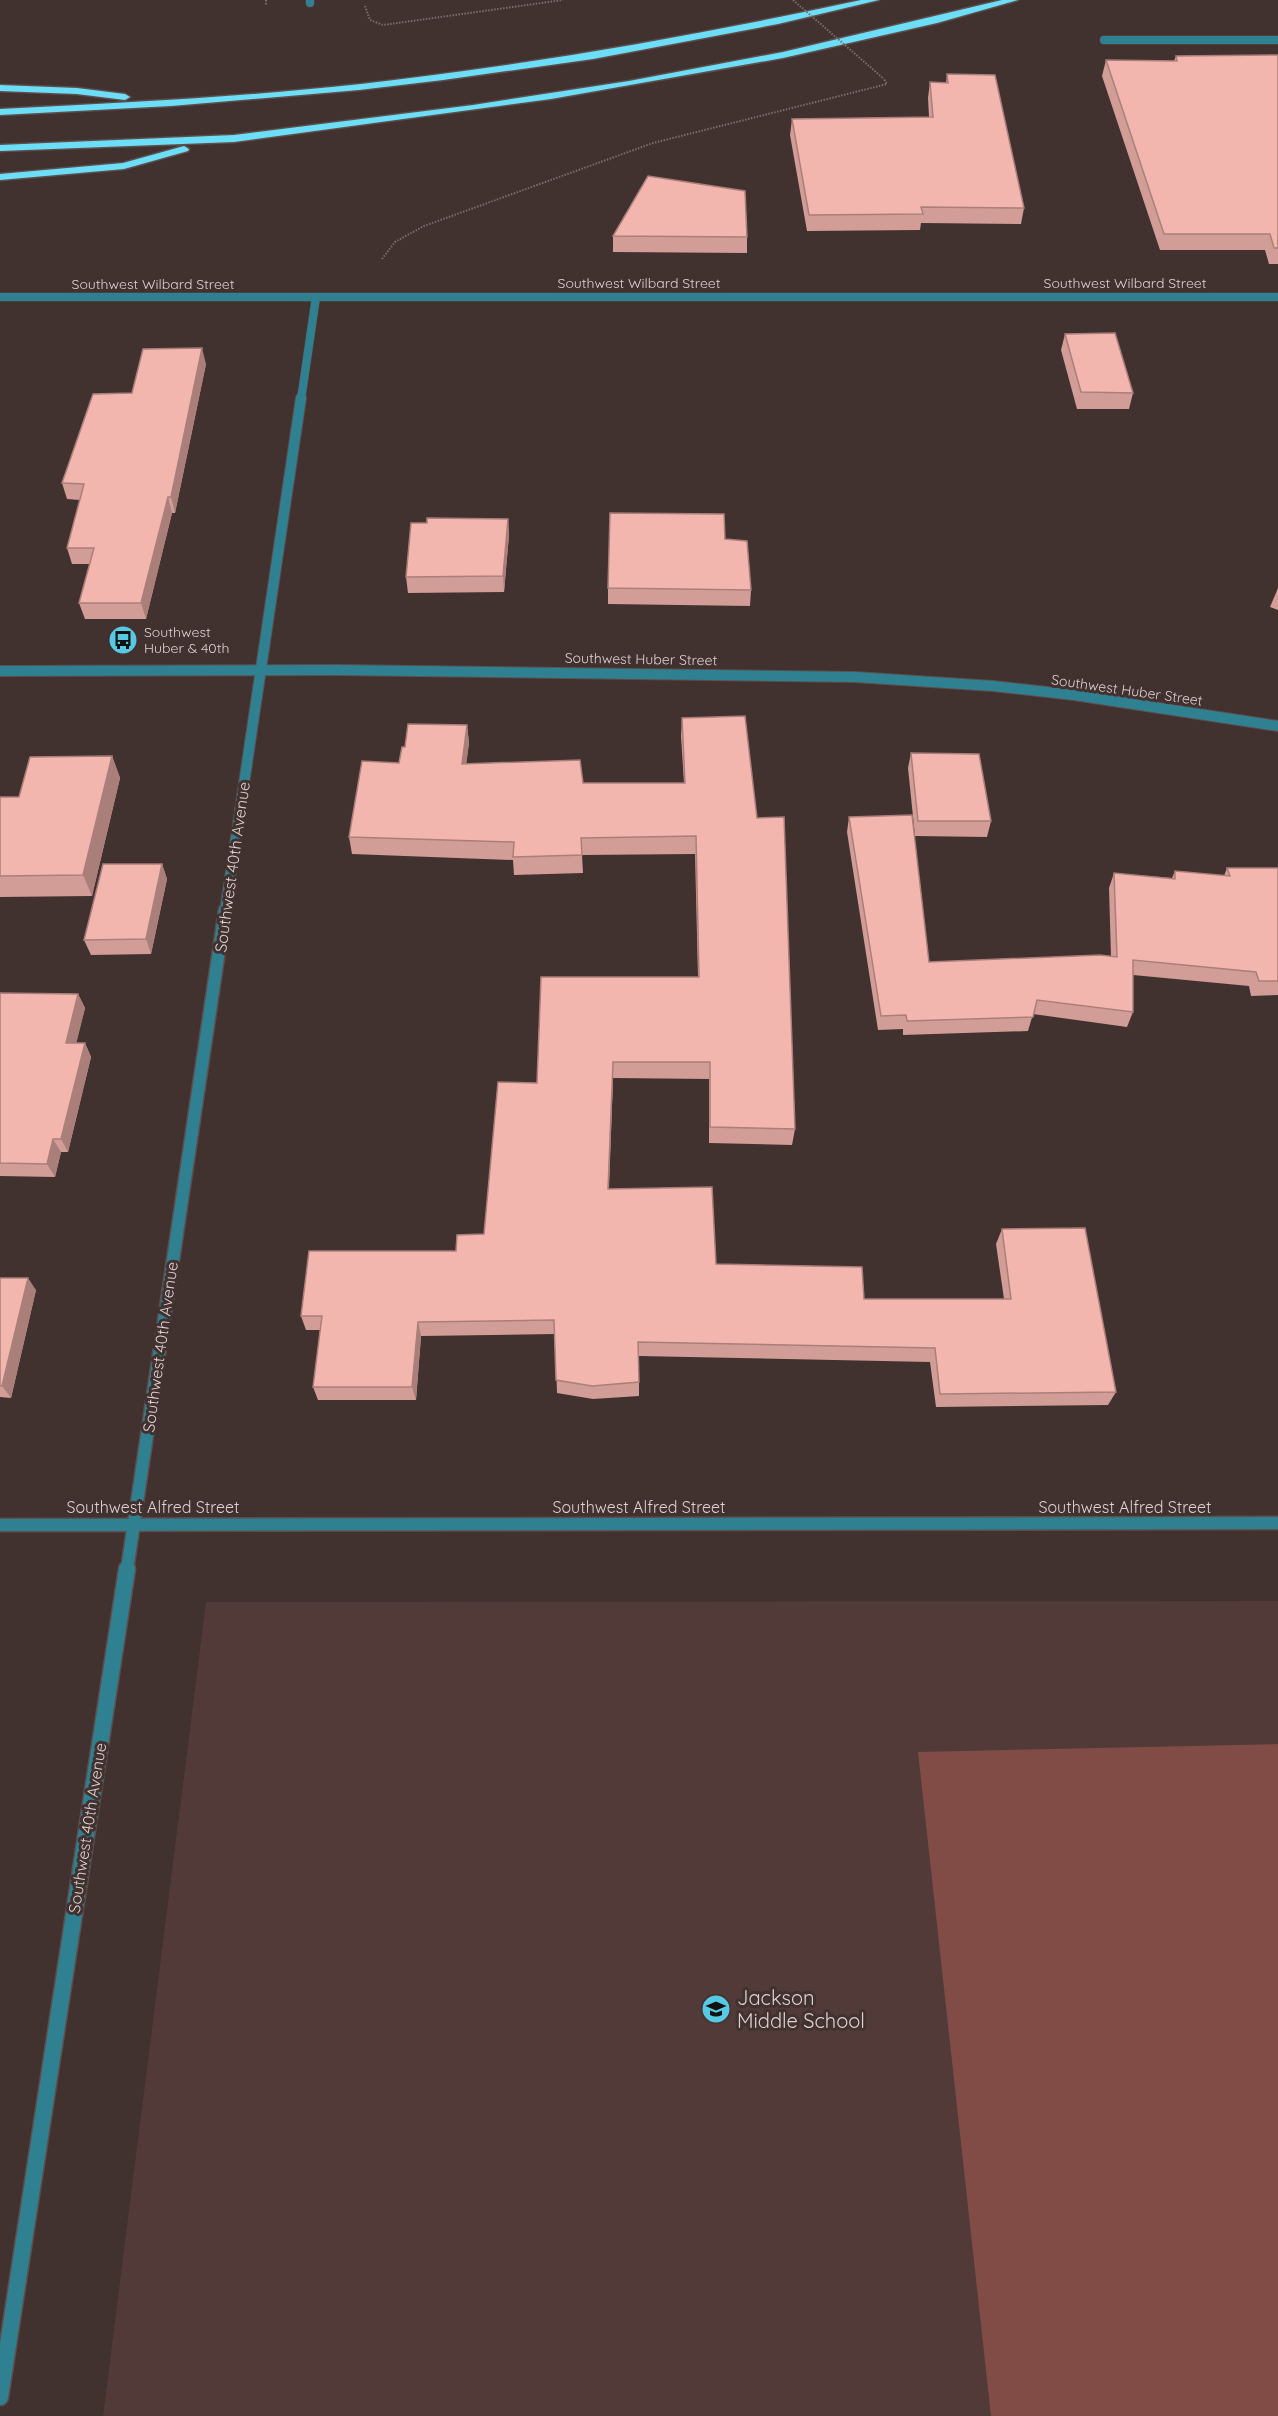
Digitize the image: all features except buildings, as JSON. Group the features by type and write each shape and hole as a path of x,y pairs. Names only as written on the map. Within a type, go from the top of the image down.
{"highway":[{"path":"0,112 171,103 359,87 581,58 767,24 874,0"},
{"path":"0,148 213,140 440,113 727,68 924,24 1013,0"},
{"path":"0,88 77,91 171,103"},
{"path":"0,177 124,165 213,140"}],"street":[{"path":"1104,40 1278,40"},
{"name":"Southwest Wilbard Street","path":"0,297 1278,297"},
{"name":"Southwest 40th Avenue","path":"0,2397 134,1524 315,297"},
{"name":"Southwest Huber Street","path":"0,671 682,673 855,676 993,686 1074,695 1278,726"},
{"name":"Southwest Alfred Street","path":"0,1525 1278,1523"}],"path":[{"path":"266,0 266,6"},
{"path":"365,6 372,22 383,25 563,0"},
{"path":"373,297 377,267 388,249 406,234 424,226 653,142 886,84 793,0"}],"shaded area":[{"name":"Jackson Middle School","path":"1278,1601 1278,2416 103,2416 206,1602"},
{"path":"1278,1744 1278,2416 991,2416 918,1752"}],"place":[{"name":"Southwest Huber & 40th","path":"123,640"},
{"name":"Jackson Middle School","path":"716,2009"}]}
